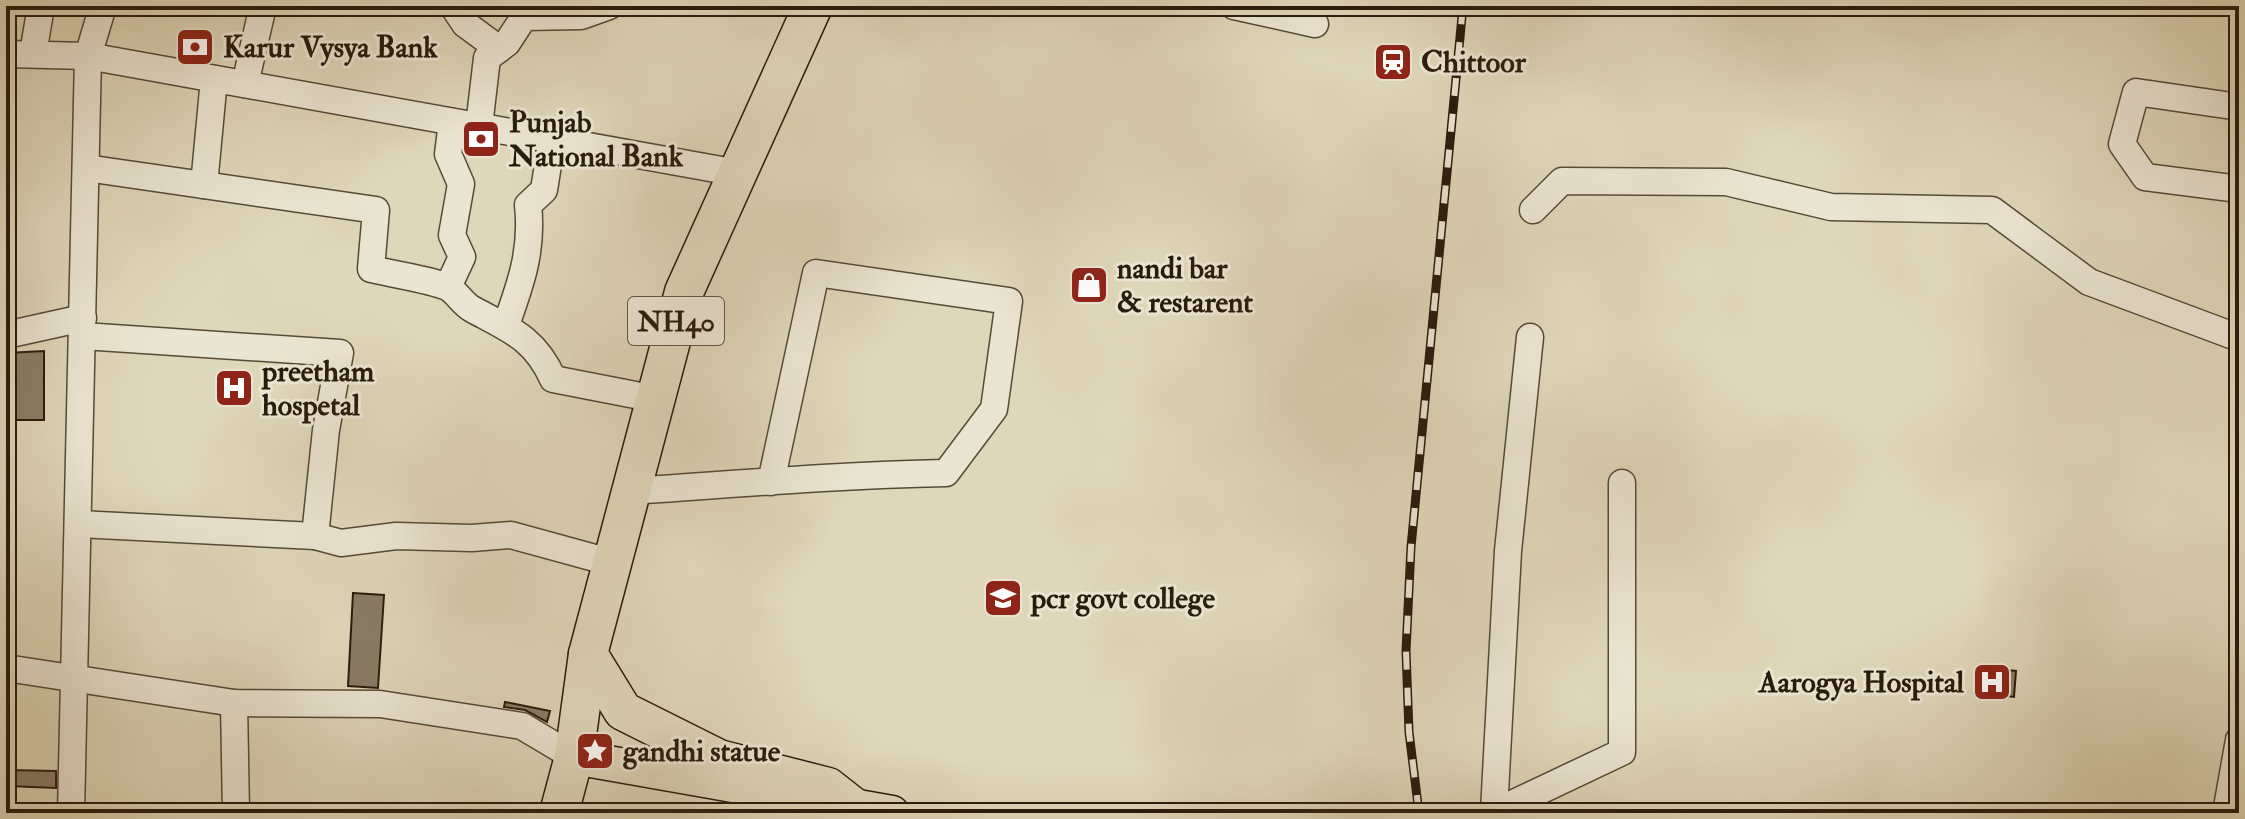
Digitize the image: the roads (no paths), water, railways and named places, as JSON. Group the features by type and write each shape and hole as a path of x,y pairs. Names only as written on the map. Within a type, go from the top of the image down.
{"highway":[{"name":"NH40","path":"559,813 574,757 588,654 684,292 813,6"},
{"path":"588,654 623,711 719,759 828,787 868,812"}],"main road":[{"path":"574,757 868,812"}],"street":[{"path":"33,54 41,6"},
{"path":"71,813 88,56 103,6"},
{"path":"245,84 263,6"},
{"path":"453,6 465,24 499,49"},
{"path":"479,126 487,58 507,43 524,12 581,16 609,6"},
{"path":"1234,6 1315,24"},
{"path":"6,54 88,56 738,173"},
{"path":"204,185 214,79"},
{"path":"2239,107 2136,92 2122,144 2145,177 2239,189"},
{"path":"448,287 462,257 452,235 461,184 448,154 452,122"},
{"path":"506,325 526,268 531,228 528,205 544,190 552,139"},
{"path":"86,168 376,210 371,269 448,287 468,307 506,325 544,358 553,379 656,399"},
{"path":"1533,210 1562,181 1726,182 1831,207 1992,210 2089,282 2239,338"},
{"path":"632,491 771,482 859,475 946,473 994,409 1009,301 816,273 771,482"},
{"path":"6,335 83,327 340,353 326,430 315,536"},
{"path":"1492,813 1508,551 1530,337"},
{"path":"1492,813 1622,752 1622,483"},
{"path":"79,524 315,536 341,543 396,536 472,538 511,535 613,563"},
{"path":"6,668 234,703 394,706 522,726 574,757"},
{"path":"234,703 236,813"},
{"path":"2226,813 2239,740"}],"railway":[{"path":"1419,813 1409,732 1406,651 1411,547 1463,6"}],"place":[{"name":"Karur Vysya Bank","path":"195,47"},
{"name":"Chittoor","path":"1393,62"},
{"name":"Punjab National Bank","path":"481,139"},
{"name":"nandi bar & restarent","path":"1089,285"},
{"name":"preetham hospetal","path":"234,388"},
{"name":"pcr govt college","path":"1003,598"},
{"name":"Aarogya Hospital","path":"1992,682"},
{"name":"gandhi statue","path":"595,751"}]}
